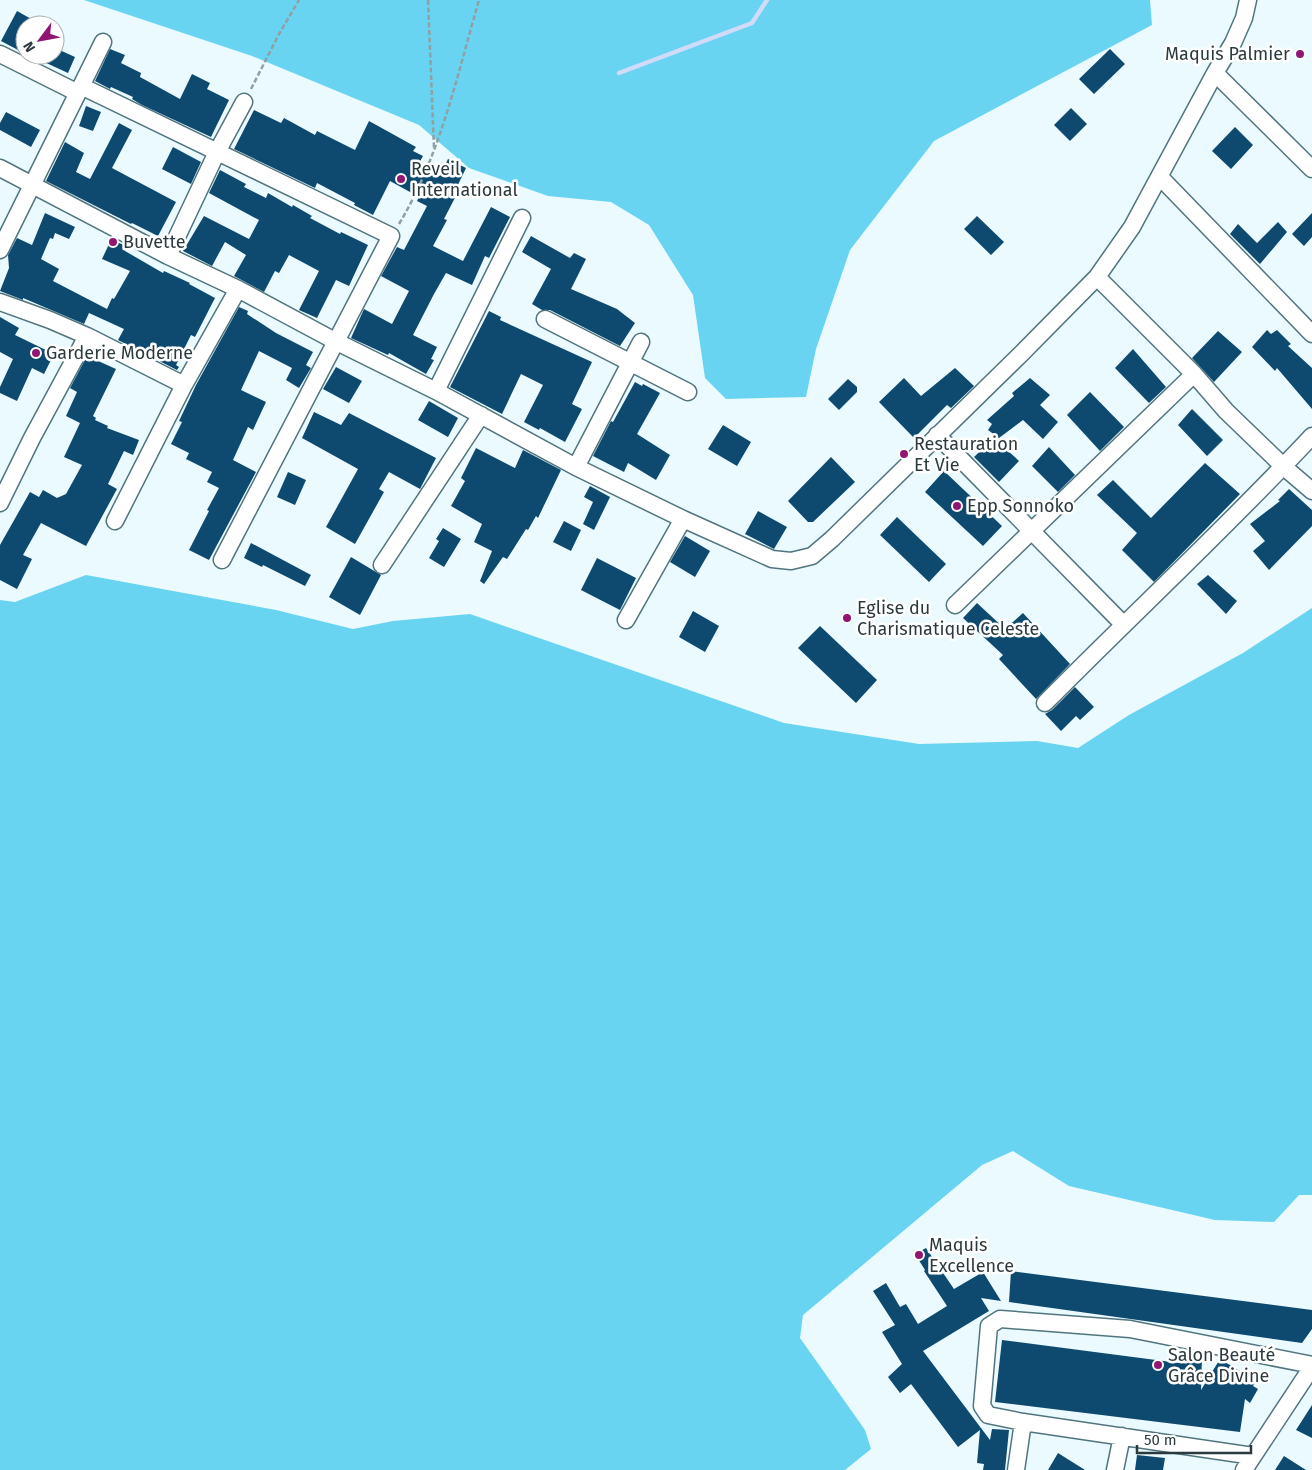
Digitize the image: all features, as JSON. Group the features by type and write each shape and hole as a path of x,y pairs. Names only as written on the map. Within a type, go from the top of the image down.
{"street":[{"path":"0,168 168,256 238,289 335,341 436,391 576,467 682,519 772,559 791,561 812,556 832,539 1097,277 1132,227 1160,177 1233,43 1244,18 1248,0"},
{"path":"0,250 103,42"},
{"path":"0,54 217,152 391,236 222,560"},
{"path":"1215,73 1312,170"},
{"path":"168,256 217,152 244,102"},
{"path":"1160,177 1312,334"},
{"path":"436,391 522,218"},
{"path":"1097,277 1194,374 1226,411 1312,492"},
{"path":"115,521 184,385 238,289"},
{"path":"0,302 87,336 184,385"},
{"path":"545,319 688,392"},
{"path":"0,504 32,438 87,336"},
{"path":"576,467 640,342"},
{"path":"955,605 1194,374"},
{"path":"382,564 481,415"},
{"path":"937,435 1123,624"},
{"path":"1045,703 1123,624 1242,510 1312,436"},
{"path":"626,620 682,519"},
{"path":"1244,1470 1312,1366 1130,1329 1000,1319 989,1326 982,1406 988,1415 1023,1422 1253,1456"},
{"path":"1016,1470 1023,1422"},
{"path":"1115,1470 1122,1436"}],"path":[{"path":"258,76 299,0"},
{"path":"428,0 434,152"},
{"path":"391,236 413,201 434,152 479,0"}],"shaded area":[{"path":"84,0 1150,0 1152,25 934,141 850,250 816,349 806,397 726,399 705,378 693,295 649,225 611,202 548,196 469,168 419,125 252,56"},
{"path":"86,575 276,610 353,629 393,621 470,614 784,723 919,744 1037,741 1078,748 1129,715 1243,653 1312,608 1312,1195 1299,1195 1274,1222 1215,1220 1069,1186 1013,1151 982,1165 803,1315 800,1338 865,1430 871,1449 845,1470 0,1470 0,600 15,602"}],"building":[{"path":"17,11 24,15 15,15 15,48 1,41"},
{"path":"110,49 125,55 121,63 141,73 140,77 180,99 192,74 210,83 207,89 229,100 211,137 142,105 132,99 133,97 111,87 110,89 95,81"},
{"path":"1110,49 1125,64 1094,94 1079,79"},
{"path":"65,52 75,57 68,73 51,65 65,65"},
{"path":"86,106 101,112 93,131 79,126"},
{"path":"1071,108 1087,124 1070,141 1054,125"},
{"path":"254,110 281,123 284,118 315,135 317,131 355,150 369,121 416,147 413,151 423,156 418,165 440,176 448,159 466,168 455,191 458,192 444,219 447,220 433,246 463,261 491,207 510,217 489,258 485,256 472,285 446,273 434,294 413,335 437,347 431,359 434,360 426,374 389,353 388,355 351,338 364,309 392,324 409,291 381,276 397,247 404,250 427,206 417,201 419,197 390,181 373,215 317,183 315,188 234,149"},
{"path":"6,112 40,130 31,147 0,130 0,123"},
{"path":"119,123 132,130 112,168 176,202 158,236 46,181 65,142 84,153 76,172 90,179"},
{"path":"1235,127 1253,145 1231,169 1212,151"},
{"path":"173,147 201,162 191,184 162,169"},
{"path":"220,170 246,184 244,187 266,198 268,193 292,207 293,205 312,216 310,218 340,234 341,232 368,245 349,286 336,280 317,318 299,310 319,271 289,255 279,273 275,271 264,292 234,276 246,255 225,242 212,266 183,251 204,216 249,239 259,220 209,193"},
{"path":"45,213 75,227 69,239 55,233 53,239 50,238 41,259 59,269 53,281 107,309 130,271 102,259 111,240 127,246 125,251 163,273 164,271 190,283 215,298 195,337 191,335 176,365 179,367 177,370 118,340 124,329 89,313 84,324 23,298 23,300 0,291 9,268 8,255 17,238 32,245"},
{"path":"1312,213 1312,237 1304,246 1292,234"},
{"path":"977,216 1004,242 991,255 964,229"},
{"path":"1278,222 1287,232 1260,264 1230,234 1238,224 1257,243"},
{"path":"531,236 570,258 574,253 586,259 571,289 617,309 635,323 620,346 550,310 542,310 532,304 551,269 522,252"},
{"path":"239,307 248,311 247,314 276,333 313,352 306,365 311,368 299,388 286,380 292,368 259,351 241,390 266,402 253,430 248,427 233,460 256,472 209,560 189,550 219,488 207,482 212,472 186,459 189,453 171,444 182,422 179,421 196,385"},
{"path":"489,311 501,317 500,320 592,362 572,404 582,409 565,442 540,428 539,430 524,422 543,385 521,374 502,414 450,387"},
{"path":"0,317 19,328 15,335 54,354 44,374 32,368 17,401 0,393 0,387 13,359 0,352"},
{"path":"1267,330 1271,334 1277,330 1291,344 1288,346 1312,368 1312,409 1277,368 1275,371 1252,347"},
{"path":"1218,331 1242,352 1214,382 1192,358"},
{"path":"1133,349 1166,387 1149,403 1115,368"},
{"path":"87,356 116,369 93,416 96,418 95,420 108,426 107,428 139,440 133,455 124,451 108,484 117,489 86,546 41,523 23,555 32,559 17,589 0,580 0,545 30,492 39,497 43,490 57,498 66,494 82,465 64,457 80,423 66,416 77,392 70,388"},
{"path":"336,367 362,381 349,403 323,389"},
{"path":"955,368 974,386 951,408 947,405 914,438 879,402 904,378 921,396"},
{"path":"1030,378 1050,395 1040,405 1058,422 1043,439 1023,420 999,438 988,430 992,424 987,420 1014,396 1012,393"},
{"path":"848,379 857,387 857,392 839,410 828,399"},
{"path":"635,382 660,393 637,434 670,455 656,480 628,463 624,472 593,456 611,421 613,422"},
{"path":"1090,392 1124,427 1100,451 1067,415"},
{"path":"429,401 458,418 448,437 418,420"},
{"path":"1192,409 1223,440 1207,456 1178,425"},
{"path":"314,412 341,425 349,413 436,458 420,489 389,472 379,489 384,492 355,544 326,527 358,469 302,438"},
{"path":"723,425 751,442 737,466 708,449"},
{"path":"994,438 1019,461 999,482 974,457"},
{"path":"1049,447 1075,475 1058,492 1032,466"},
{"path":"476,448 515,468 523,450 561,470 538,518 536,516 507,559 503,557 484,584 480,581 492,551 474,542 482,524 451,506 465,481 461,478"},
{"path":"831,457 855,482 813,522 808,522 788,501"},
{"path":"1205,463 1240,494 1154,582 1122,550 1137,533 1097,495 1113,480 1151,518"},
{"path":"944,471 1002,526 983,546 925,492"},
{"path":"288,472 306,480 295,505 277,497"},
{"path":"590,486 610,497 594,530 583,524 593,502 584,497"},
{"path":"1289,489 1312,510 1312,526 1269,570 1253,551 1265,541 1250,524 1280,501 1278,500"},
{"path":"758,511 787,527 774,549 745,534"},
{"path":"897,517 946,564 929,582 880,535"},
{"path":"564,521 581,530 571,551 553,542"},
{"path":"443,528 461,539 444,567 429,558 439,541 436,539"},
{"path":"685,536 710,551 695,577 670,562"},
{"path":"251,543 311,575 305,586 263,565 262,567 244,558"},
{"path":"351,557 381,575 360,615 329,597"},
{"path":"597,558 636,578 620,610 581,590"},
{"path":"1208,575 1237,601 1226,614 1197,584"},
{"path":"977,603 1005,629 1023,613 1070,664 1036,699 999,659 1003,655 963,618"},
{"path":"693,611 719,626 705,652 679,637"},
{"path":"820,626 877,680 856,703 798,648"},
{"path":"1075,687 1094,707 1080,720 1076,716 1061,731 1045,714 1052,710"},
{"path":"926,1248 954,1289 983,1272 1001,1301 981,1298 989,1311 923,1351 990,1440 992,1429 1009,1430 1005,1470 983,1470 984,1464 977,1463 980,1430 958,1447 911,1384 900,1393 888,1377 902,1364 882,1332 895,1325 873,1291 886,1283 900,1307 906,1304 918,1324 947,1306 915,1254"},
{"path":"1011,1271 1312,1310 1312,1329 1302,1343 1009,1302"},
{"path":"1002,1340 1179,1363 1179,1355 1202,1356 1201,1390 1220,1359 1256,1381 1253,1386 1258,1389 1250,1403 1245,1399 1240,1432 995,1402"},
{"path":"1312,1405 1312,1438 1296,1430"},
{"path":"1058,1453 1085,1470 1048,1470"},
{"path":"1137,1455 1165,1458 1163,1470 1135,1470"},
{"path":"1284,1456 1306,1470 1275,1470"}],"waterway":[{"path":"619,73 752,23 767,0"}],"place":[{"name":"Maquis Palmier","path":"1300,54"},
{"name":"Reveil International","path":"401,179"},
{"name":"Buvette","path":"113,242"},
{"name":"Garderie Moderne","path":"36,353"},
{"name":"Restauration Et Vie","path":"904,454"},
{"name":"Epp Sonnoko","path":"957,506"},
{"name":"Eglise du Charismatique Celeste","path":"847,618"},
{"name":"Maquis Excellence","path":"919,1255"},
{"name":"Salon Beauté Grâce Divine","path":"1158,1365"}]}
